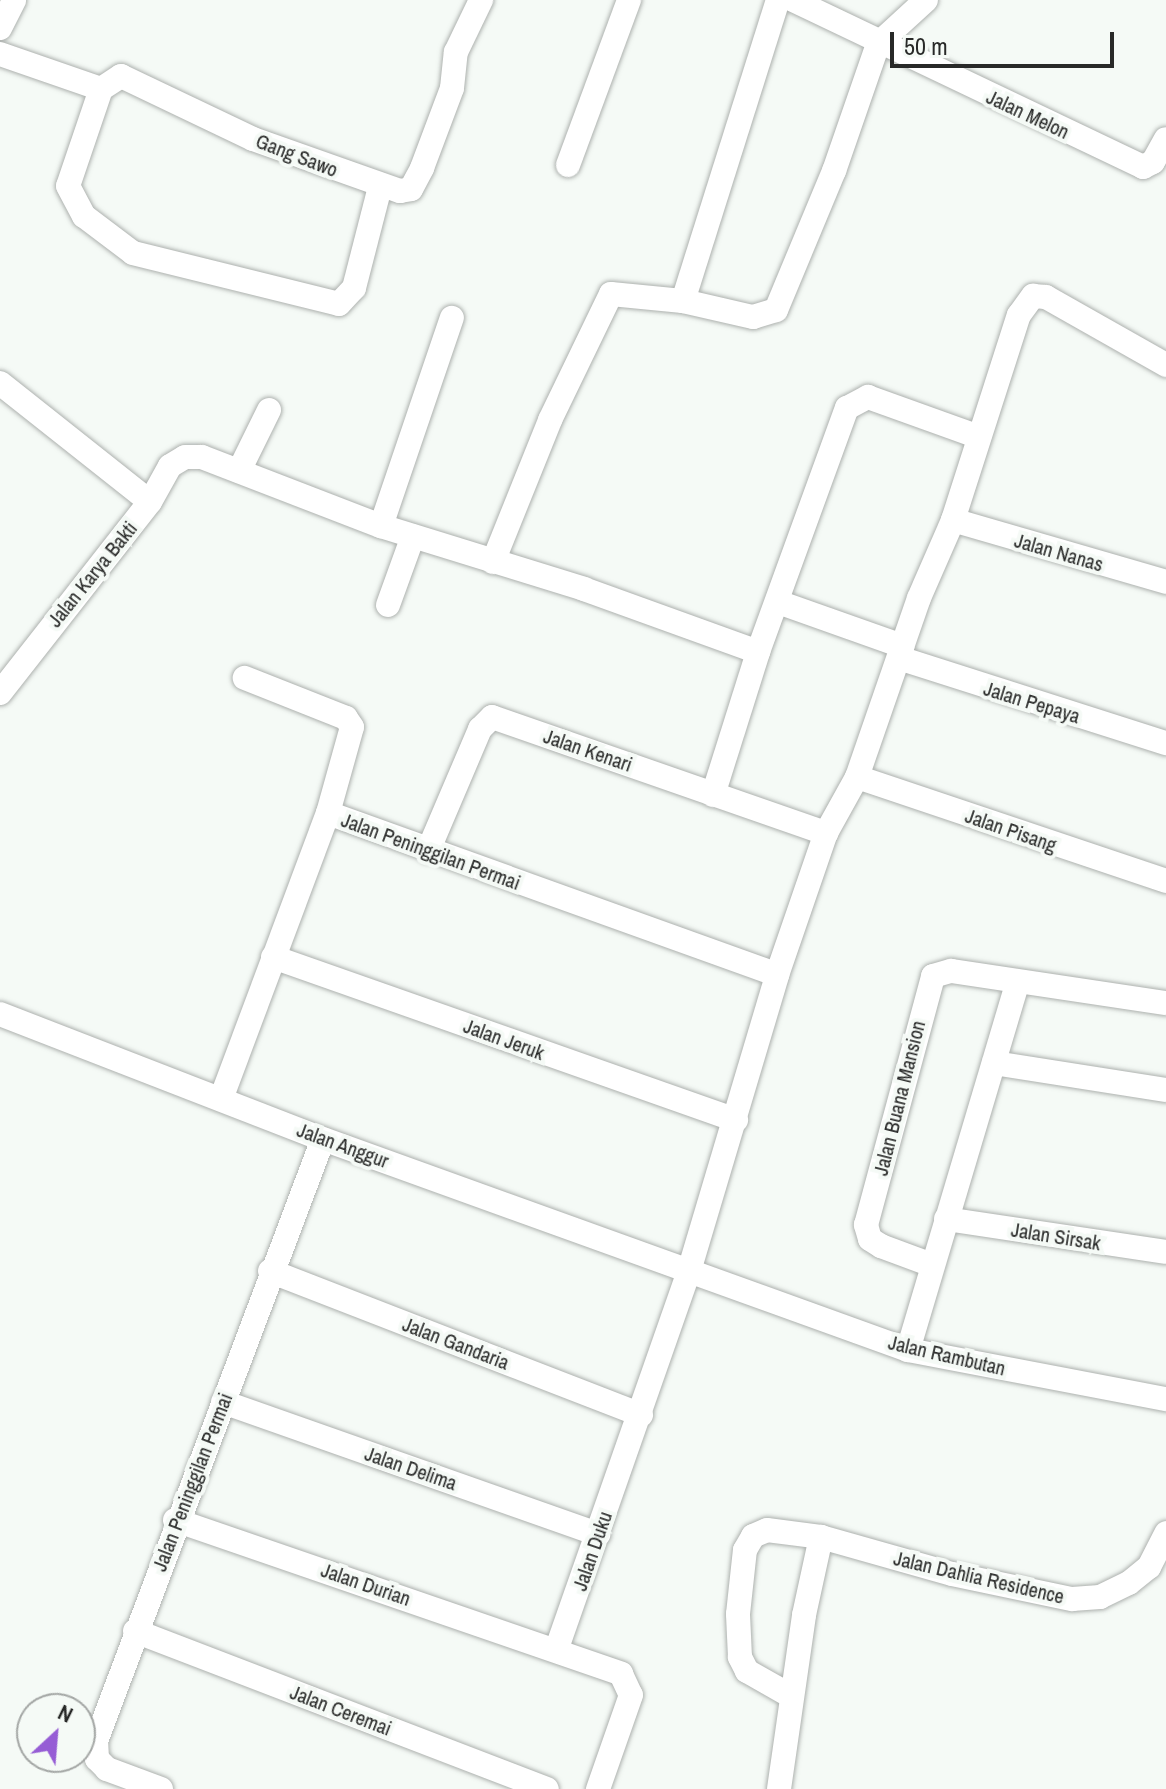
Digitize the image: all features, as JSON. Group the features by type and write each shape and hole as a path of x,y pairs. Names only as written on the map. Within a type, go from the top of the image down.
{"street":[{"path":"0,28 14,0"},
{"path":"101,89 68,186 84,216 133,253 339,304 354,288 380,187 411,189 422,168 452,88 456,52 481,0"},
{"path":"568,165 629,0"},
{"path":"683,301 778,0"},
{"name":"Jalan Melon","path":"793,0 878,44 1143,167 1153,162 1166,139"},
{"path":"493,562 550,420 608,298 617,292 683,301 753,317 776,310 834,171 878,44 926,0"},
{"name":"Gang Sawo","path":"0,54 101,89 121,76 240,133 380,187"},
{"path":"689,1271 777,975 826,833 857,777 900,652 953,520 1019,315 1033,296 1046,297 1166,365"},
{"path":"381,526 452,318"},
{"path":"0,383 150,502"},
{"path":"713,795 758,652 851,402 868,397 979,437"},
{"path":"269,410 239,471 381,526 606,596 758,652"},
{"name":"Jalan Karya Bakti","path":"0,693 150,502 170,466 185,457 202,457 239,471"},
{"name":"Jalan Nanas","path":"953,520 1166,582"},
{"path":"388,605 413,536"},
{"path":"778,602 900,652"},
{"name":"Jalan Pepaya","path":"900,652 1166,743"},
{"path":"245,678 346,718 352,727 328,813"},
{"name":"Jalan Kenari","path":"428,851 480,729 492,717 826,833"},
{"name":"Jalan Pisang","path":"857,777 1166,881"},
{"name":"Jalan Peninggilan Permai","path":"221,1099 328,813 777,975"},
{"name":"Jalan Jeruk","path":"273,957 736,1120"},
{"name":"Jalan Buana Mansion","path":"932,1265 881,1246 870,1239 866,1225 927,989 940,971 1166,1003"},
{"path":"908,1350 1017,984"},
{"name":"Jalan Anggur","path":"0,1014 323,1139 689,1271"},
{"path":"994,1063 1166,1090"},
{"name":"Jalan Peninggilan Permai","path":"161,1789 107,1769 97,1759 96,1741 175,1520 323,1139"},
{"name":"Jalan Sirsak","path":"946,1219 1166,1252"},
{"name":"Jalan Gandaria","path":"270,1271 641,1415"},
{"name":"Jalan Rambutan","path":"689,1271 908,1350 1166,1399"},
{"name":"Jalan Duku","path":"557,1648 689,1271"},
{"name":"Jalan Delima","path":"223,1402 598,1534"},
{"name":"Jalan Durian","path":"175,1520 557,1648"},
{"name":"Jalan Dahlia Residence","path":"791,1696 747,1671 740,1657 738,1614 745,1550 753,1536 767,1530 821,1537 952,1574 1072,1599 1100,1597 1129,1583 1149,1567 1165,1538"},
{"path":"779,1789 791,1696 821,1537"},
{"name":"Jalan Ceremai","path":"135,1631 547,1789"},
{"path":"557,1648 621,1674 628,1686 628,1708 598,1789"}]}
